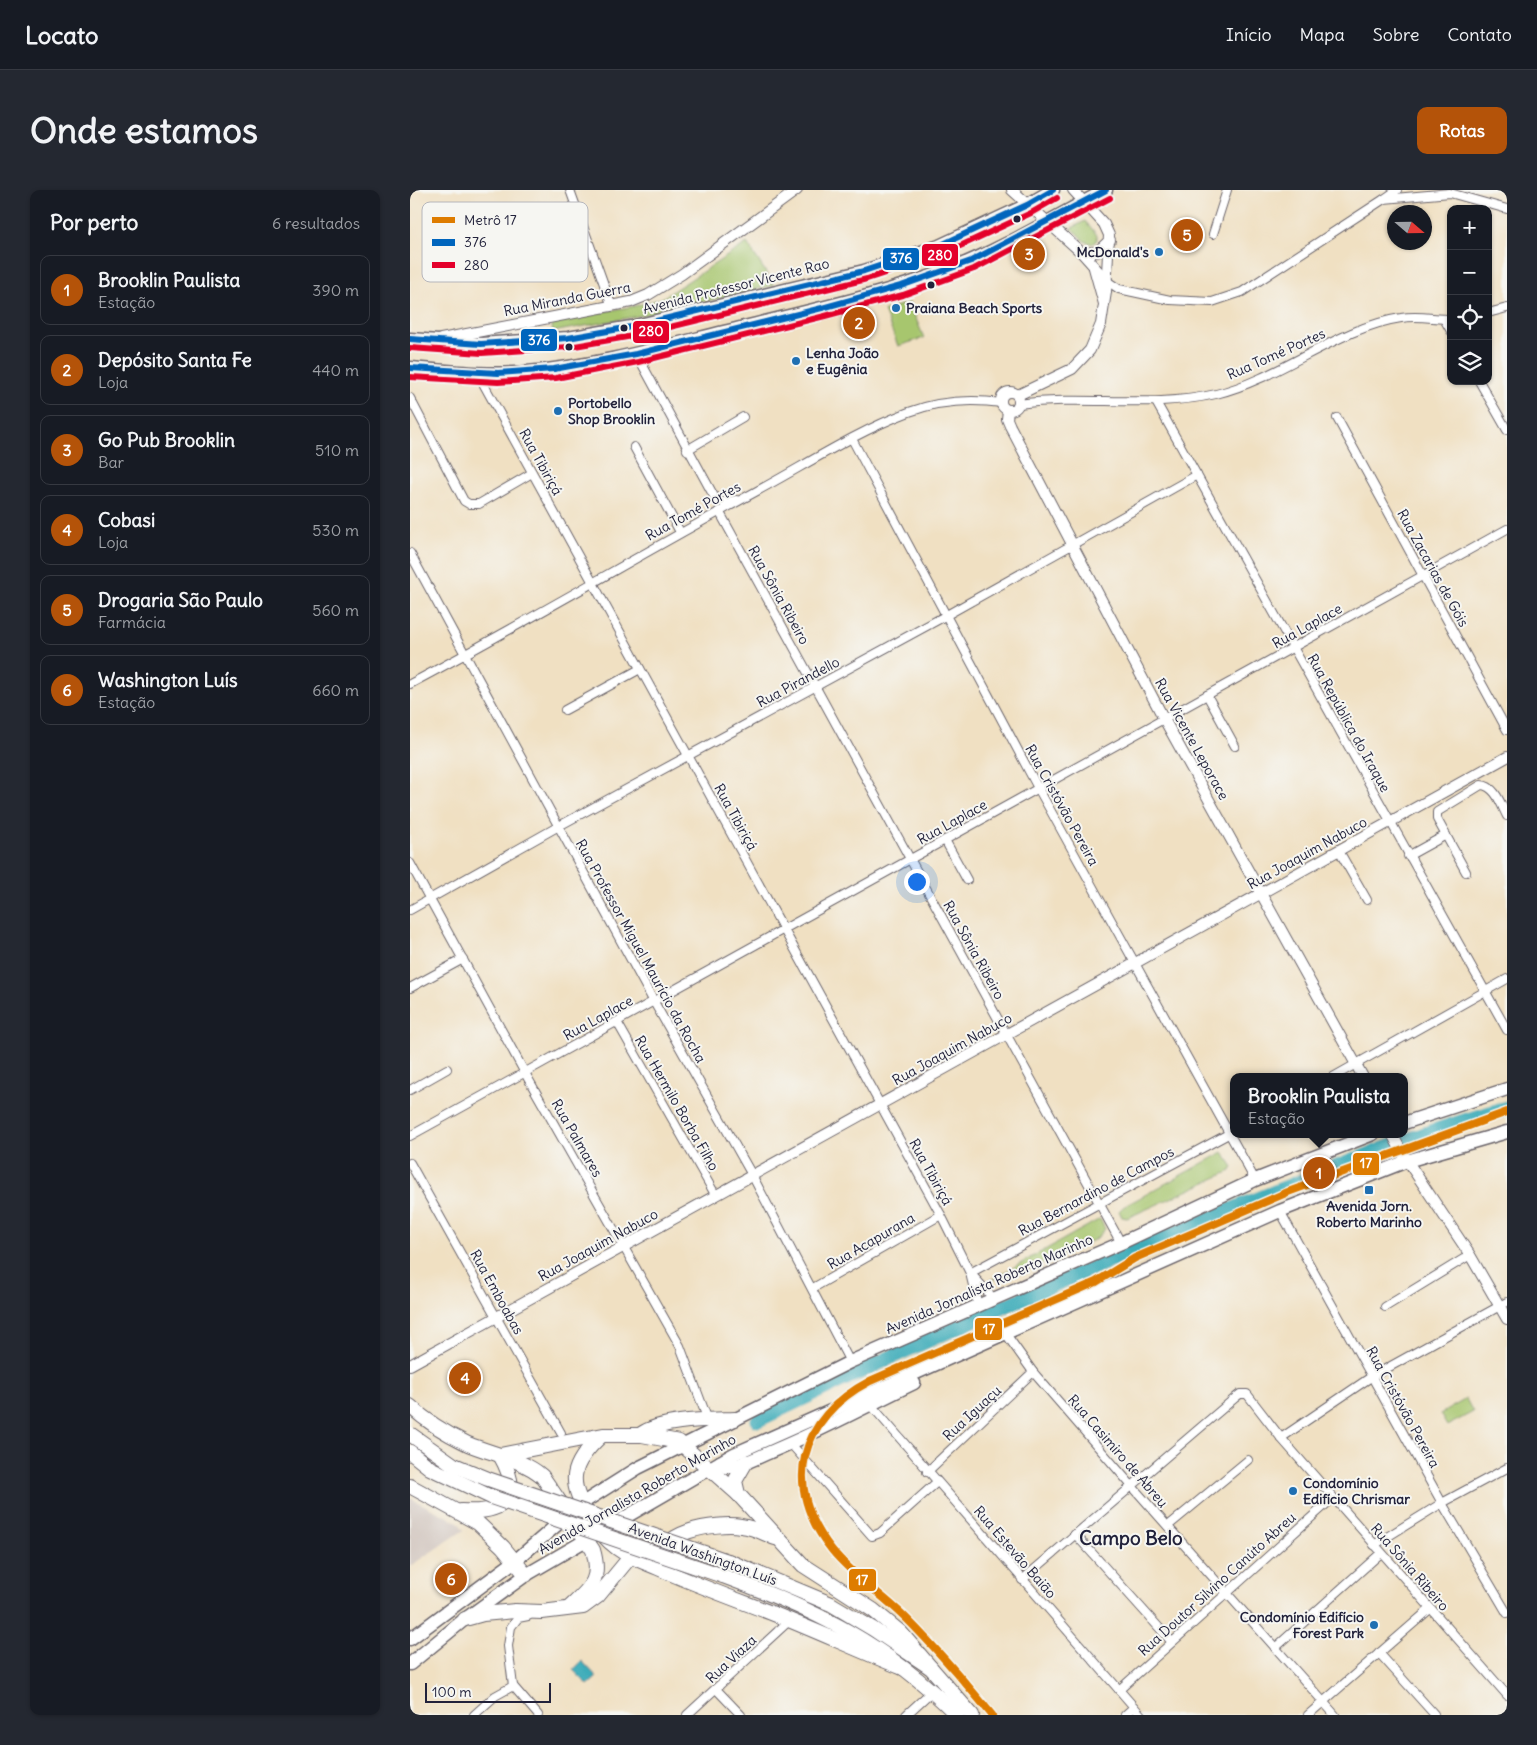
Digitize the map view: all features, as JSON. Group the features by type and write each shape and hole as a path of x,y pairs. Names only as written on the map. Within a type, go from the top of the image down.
{"highway":[{"path":"410,1406 439,1429 468,1444 530,1467 542,1476 586,1539 597,1562 596,1575 592,1586 570,1607"},
{"path":"641,1435 650,1428 667,1424 710,1425 735,1419"},
{"name":"Avenida Washington Luís","path":"410,1434 454,1465 488,1479 728,1561 831,1604 931,1668 972,1715"},
{"path":"500,1456 603,1435 641,1435 684,1444 715,1465 778,1539 808,1569 866,1604 886,1620 931,1668"},
{"path":"603,1435 586,1450 577,1465 574,1478 580,1504 599,1531 617,1549 666,1572 790,1620 903,1668"},
{"name":"Avenida Washington Luís","path":"410,1452 444,1476 491,1497 724,1576 822,1616 853,1633 903,1668 958,1715"},
{"path":"458,1511 496,1508 509,1497 512,1482 509,1471 500,1456"},
{"path":"738,1494 736,1481 746,1462"},
{"path":"410,1486 458,1511 484,1528 526,1575"},
{"path":"666,1572 661,1560 666,1548 674,1538 685,1532 703,1527 741,1526 778,1539"},
{"path":"465,1619 483,1614 515,1611 542,1612 570,1607 583,1607 598,1596 631,1556"}],"main road":[{"name":"Avenida Professor Vicente Rao","path":"410,339 481,344 520,342 573,337 631,327 864,271 939,246 1027,205 1053,190"},
{"path":"410,368 478,374 526,372 572,367 779,319 909,283 992,251 1106,190"},
{"path":"1408,1122 1507,1089"},
{"name":"Avenida Jornalista Roberto Marinho","path":"410,1664 465,1619 526,1575 715,1465 1280,1211 1406,1158 1507,1132"},
{"name":"Avenida Jornalista Roberto Marinho","path":"735,1419 850,1362 1121,1243 1255,1180 1363,1138"},
{"path":"715,1465 726,1467 746,1462 791,1444 943,1369 954,1356"},
{"name":"Avenida Jornalista Roberto Marinho","path":"410,1640 515,1561 580,1504 638,1468 684,1444 710,1425"}],"street":[{"path":"570,190 574,202"},
{"name":"Rua Miranda Guerra","path":"430,341 611,304 631,302 648,296 797,190"},
{"path":"1012,190 1082,253 1107,282 1119,288 1161,298 1212,302 1242,292 1397,190"},
{"path":"1018,400 1012,392 1006,392 1002,397 1005,407 1014,409 1018,400 1036,385 1072,369 1090,350 1101,324 1110,240 1104,224 1074,190"},
{"path":"1213,234 1227,190"},
{"path":"1384,199 1450,193 1507,209"},
{"path":"588,240 611,304"},
{"path":"1082,253 1097,252 1110,240"},
{"path":"1094,268 1104,305"},
{"path":"1492,312 1507,308"},
{"name":"Rua Tomé Portes","path":"1018,400 1156,402 1216,394 1247,384 1369,326 1386,321 1419,317 1447,319"},
{"path":"636,353 687,450 717,501 742,499"},
{"name":"Rua Tibiriçá","path":"478,374 941,1215 970,1273 978,1306"},
{"path":"1036,385 1034,396 1041,401"},
{"path":"1481,385 1507,430"},
{"path":"410,398 464,501 469,504 479,504 532,473"},
{"name":"Rua Tomé Portes","path":"410,684 680,532 852,439 908,412 933,405 979,400 1005,407"},
{"name":"Rua República do Iraque","path":"1156,402 1294,647 1408,856 1507,1030"},
{"name":"Rua Vicente Leporace","path":"1005,407 1010,426 1164,719 1361,1073"},
{"path":"687,450 743,417"},
{"name":"Rua Zacarias de Góis","path":"1337,418 1507,730"},
{"name":"Rua Cristóvão Pereira","path":"852,439 945,616 1134,964 1230,1129"},
{"path":"634,447 680,532"},
{"name":"Rua Pirandello","path":"410,910 558,826 816,687 1197,475"},
{"name":"Rua Sônia Ribeiro","path":"719,511 1121,1243"},
{"name":"Rua Laplace","path":"410,1136 1507,529"},
{"name":"Rua Professor Miguel Maurício da Rocha","path":"410,553 654,1002 752,1175 813,1288 850,1362"},
{"path":"565,710 640,669"},
{"path":"1207,695 1235,746"},
{"name":"Rua Joaquim Nabuco","path":"410,1365 1507,757"},
{"path":"1466,872 1437,819 1437,812 1481,785 1494,791 1507,816"},
{"path":"1408,856 1446,834"},
{"path":"945,840 967,880"},
{"path":"1339,851 1367,900"},
{"name":"Rua Palmares","path":"410,863 525,1073 625,1246 680,1346 710,1425"},
{"path":"410,988 463,960"},
{"path":"1340,1073 1507,979"},
{"name":"Rua Hermilo Borba Filho","path":"616,1022 716,1196"},
{"path":"410,1090 447,1069"},
{"name":"Rua Bernardino de Campos","path":"970,1273 1230,1133"},
{"name":"Rua Cristóvão Pereira","path":"1235,1138 1255,1180"},
{"path":"1394,1138 1503,1304 1507,1319"},
{"name":"Rua Emboabas","path":"410,1163 561,1433"},
{"name":"Rua Cristóvão Pereira","path":"1280,1211 1442,1503 1507,1613"},
{"name":"Rua Acapurana","path":"813,1288 941,1215"},
{"path":"1385,1306 1470,1254"},
{"name":"Rua Tibiriçá","path":"970,1273 994,1299"},
{"path":"1281,1438 1371,1377 1503,1304"},
{"name":"Rua Casimiro de Abreu","path":"1006,1334 1033,1372 1130,1485 1335,1715"},
{"name":"Rua Iguaçu","path":"927,1472 1033,1372"},
{"name":"Rua Sônia Ribeiro","path":"1130,1485 1235,1398 1244,1394 1250,1396 1281,1438 1507,1696"},
{"name":"Rua Estevão Baião","path":"871,1405 927,1472 1140,1715"},
{"path":"791,1444 872,1536 880,1533 937,1482"},
{"path":"1168,1526 1248,1460"},
{"path":"1374,1545 1442,1503 1507,1468"},
{"path":"1022,1580 1130,1485"},
{"name":"Rua Doutor Silvino Canúto Abreu","path":"1119,1690 1171,1641 1333,1498"},
{"path":"1075,1534 1171,1641"},
{"path":"1275,1648 1381,1553"},
{"path":"1308,1715 1430,1608"},
{"path":"538,1715 513,1686 508,1634 518,1618 542,1612"},
{"name":"Rua Viaza","path":"688,1715 790,1620"},
{"path":"1379,1653 1434,1714"},
{"path":"474,1715 495,1696 513,1686"},
{"path":"716,1689 741,1715"},
{"path":"906,1715 931,1692"},
{"path":"1125,1715 1134,1707"}],"shaded area":[{"path":"410,1498 458,1522 464,1530 410,1566"}],"green space":[{"path":"1085,221 1097,235 1097,240 1093,244 1084,241 1072,228"},
{"path":"747,243 774,285 665,311 553,332 551,321 635,306 662,298"},
{"path":"909,302 924,338 898,346 884,311"},
{"path":"1223,1152 1233,1167 1231,1171 1127,1218 1122,1217 1119,1211 1123,1207"},
{"path":"1100,1219 1105,1229 1096,1239 1024,1272 991,1280"},
{"path":"1466,1399 1473,1412 1447,1426 1440,1414"}],"water":[{"path":"582,1661 597,1677 588,1685 573,1670"}],"waterway":[{"path":"758,1420 982,1316 1209,1219 1394,1145 1507,1108"}],"metro line":[{"name":"17","path":"992,1715 918,1630 840,1559 816,1526 806,1502 803,1478 805,1455 813,1434 827,1414 846,1396 870,1381 1096,1282 1135,1258 1288,1192 1507,1112"}],"transit line":[{"name":"376","path":"410,339 481,344 568,338 631,327 864,271 939,246 1027,205 1053,190"},
{"name":"376","path":"410,368 498,373 554,369 636,354 822,308 901,286 971,261 1106,190"},
{"name":"280","path":"410,348 482,353 569,347 633,336 867,279 943,254 1031,213 1057,198"},
{"name":"280","path":"410,377 498,382 556,378 638,362 825,316 903,295 974,269 1110,198"}],"place":[{"name":"Drogaria São Paulo","path":"1187,235"},
{"name":"McDonald's","path":"1159,252"},
{"name":"Go Pub Brooklin","path":"1029,254"},
{"name":"Praiana Beach Sports","path":"896,308"},
{"name":"Depósito Santa Fe","path":"859,323"},
{"name":"Lenha João e Eugênia","path":"796,361"},
{"name":"Portobello Shop Brooklin","path":"558,411"},
{"name":"Brooklin Paulista","path":"1319,1173"},
{"name":"Avenida Jorn. Roberto Marinho","path":"1369,1190"},
{"name":"Cobasi","path":"465,1378"},
{"name":"Condomínio Edifício Chrismar","path":"1293,1491"},
{"name":"Washington Luís","path":"451,1579"},
{"name":"Condomínio Edifício Forest Park","path":"1374,1625"}],"district":[{"name":"Campo Belo","path":"1131,1538"}]}
